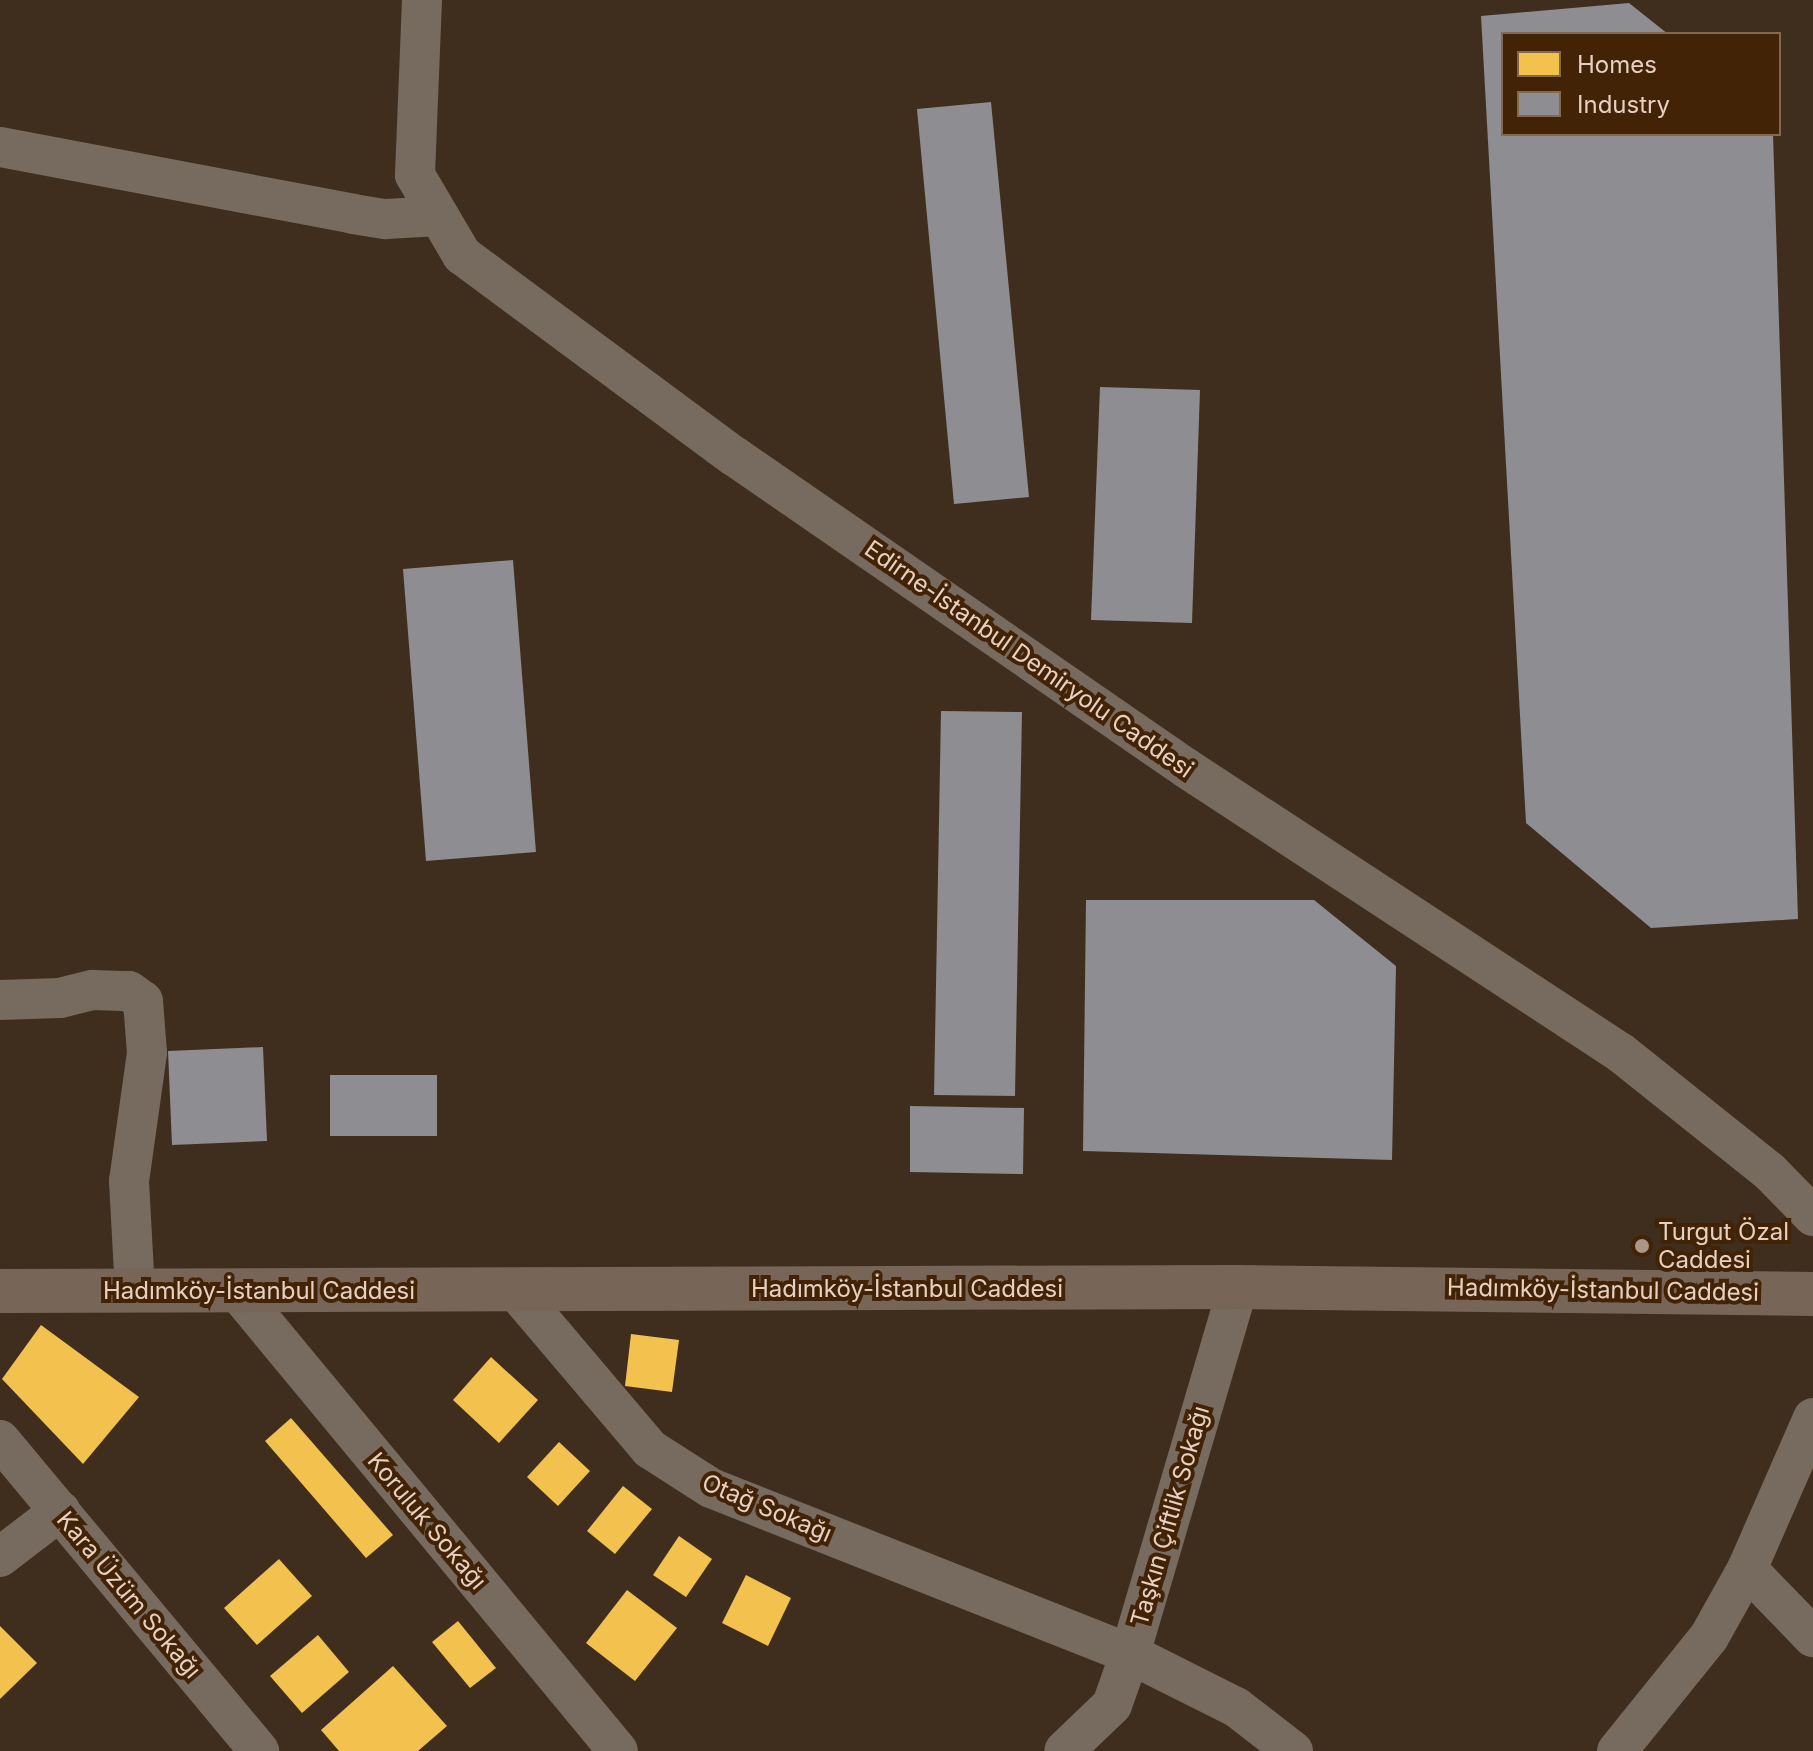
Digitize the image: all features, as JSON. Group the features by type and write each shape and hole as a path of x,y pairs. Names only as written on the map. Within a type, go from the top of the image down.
{"main road":[{"name":"Hadımköy-İstanbul Caddesi","path":"0,1291 1238,1287 1813,1294"}],"street":[{"name":"Edirne-İstanbul Demiryolu Caddesi","path":"422,0 415,175 462,255 734,456 1186,768 1621,1053 1769,1171 1813,1216"},
{"path":"0,147 353,214 386,219 439,216"},
{"path":"0,1000 60,998 93,990 129,991 143,1001 147,1053 129,1181 135,1291"},
{"name":"Taşkın Çiftlik Sokağı","path":"1238,1287 1130,1654 1236,1707 1293,1751"},
{"name":"Koruluk Sokağı","path":"237,1291 618,1751"},
{"name":"Otağ Sokağı","path":"516,1291 650,1449 711,1488 766,1512 903,1561 1130,1654"},
{"path":"1617,1751 1709,1637 1747,1569 1813,1418"},
{"name":"Kara Üzüm Sokağı","path":"0,1440 259,1751"},
{"path":"0,1557 60,1511"},
{"path":"1747,1569 1813,1637"},
{"path":"1064,1751 1112,1705 1130,1654"}],"building: Homes":[{"path":"41,1325 139,1397 83,1464 2,1379"},
{"path":"631,1334 679,1340 672,1392 625,1386"},
{"path":"491,1357 538,1400 499,1443 453,1400"},
{"path":"291,1418 393,1535 366,1558 265,1441"},
{"path":"559,1442 590,1471 558,1506 527,1477"},
{"path":"623,1486 652,1509 615,1554 587,1531"},
{"path":"679,1536 712,1559 686,1597 653,1575"},
{"path":"279,1559 312,1596 257,1645 224,1608"},
{"path":"746,1575 791,1598 768,1646 722,1623"},
{"path":"627,1590 677,1628 635,1681 586,1643"},
{"path":"458,1621 496,1668 470,1688 432,1642"},
{"path":"0,1626 37,1663 0,1699"},
{"path":"318,1635 349,1672 302,1713 270,1676"},
{"path":"393,1666 447,1726 418,1751 339,1751 321,1730"}],"building: Industry":[{"path":"1629,3 1665,32 1501,32 1501,136 1773,136 1798,919 1651,928 1526,823 1481,16"},
{"path":"991,102 1029,497 954,504 917,109"},
{"path":"1100,387 1200,390 1192,623 1091,620"},
{"path":"513,560 536,852 426,861 403,569"},
{"path":"941,711 1022,712 1015,1096 934,1095"},
{"path":"1086,900 1314,900 1396,966 1392,1160 1083,1151"},
{"path":"263,1047 267,1141 172,1145 168,1051"},
{"path":"330,1075 437,1075 437,1136 330,1136"},
{"path":"910,1106 1024,1108 1023,1174 910,1172"}],"place":[{"name":"Turgut Özal Caddesi","path":"1642,1246"}]}
